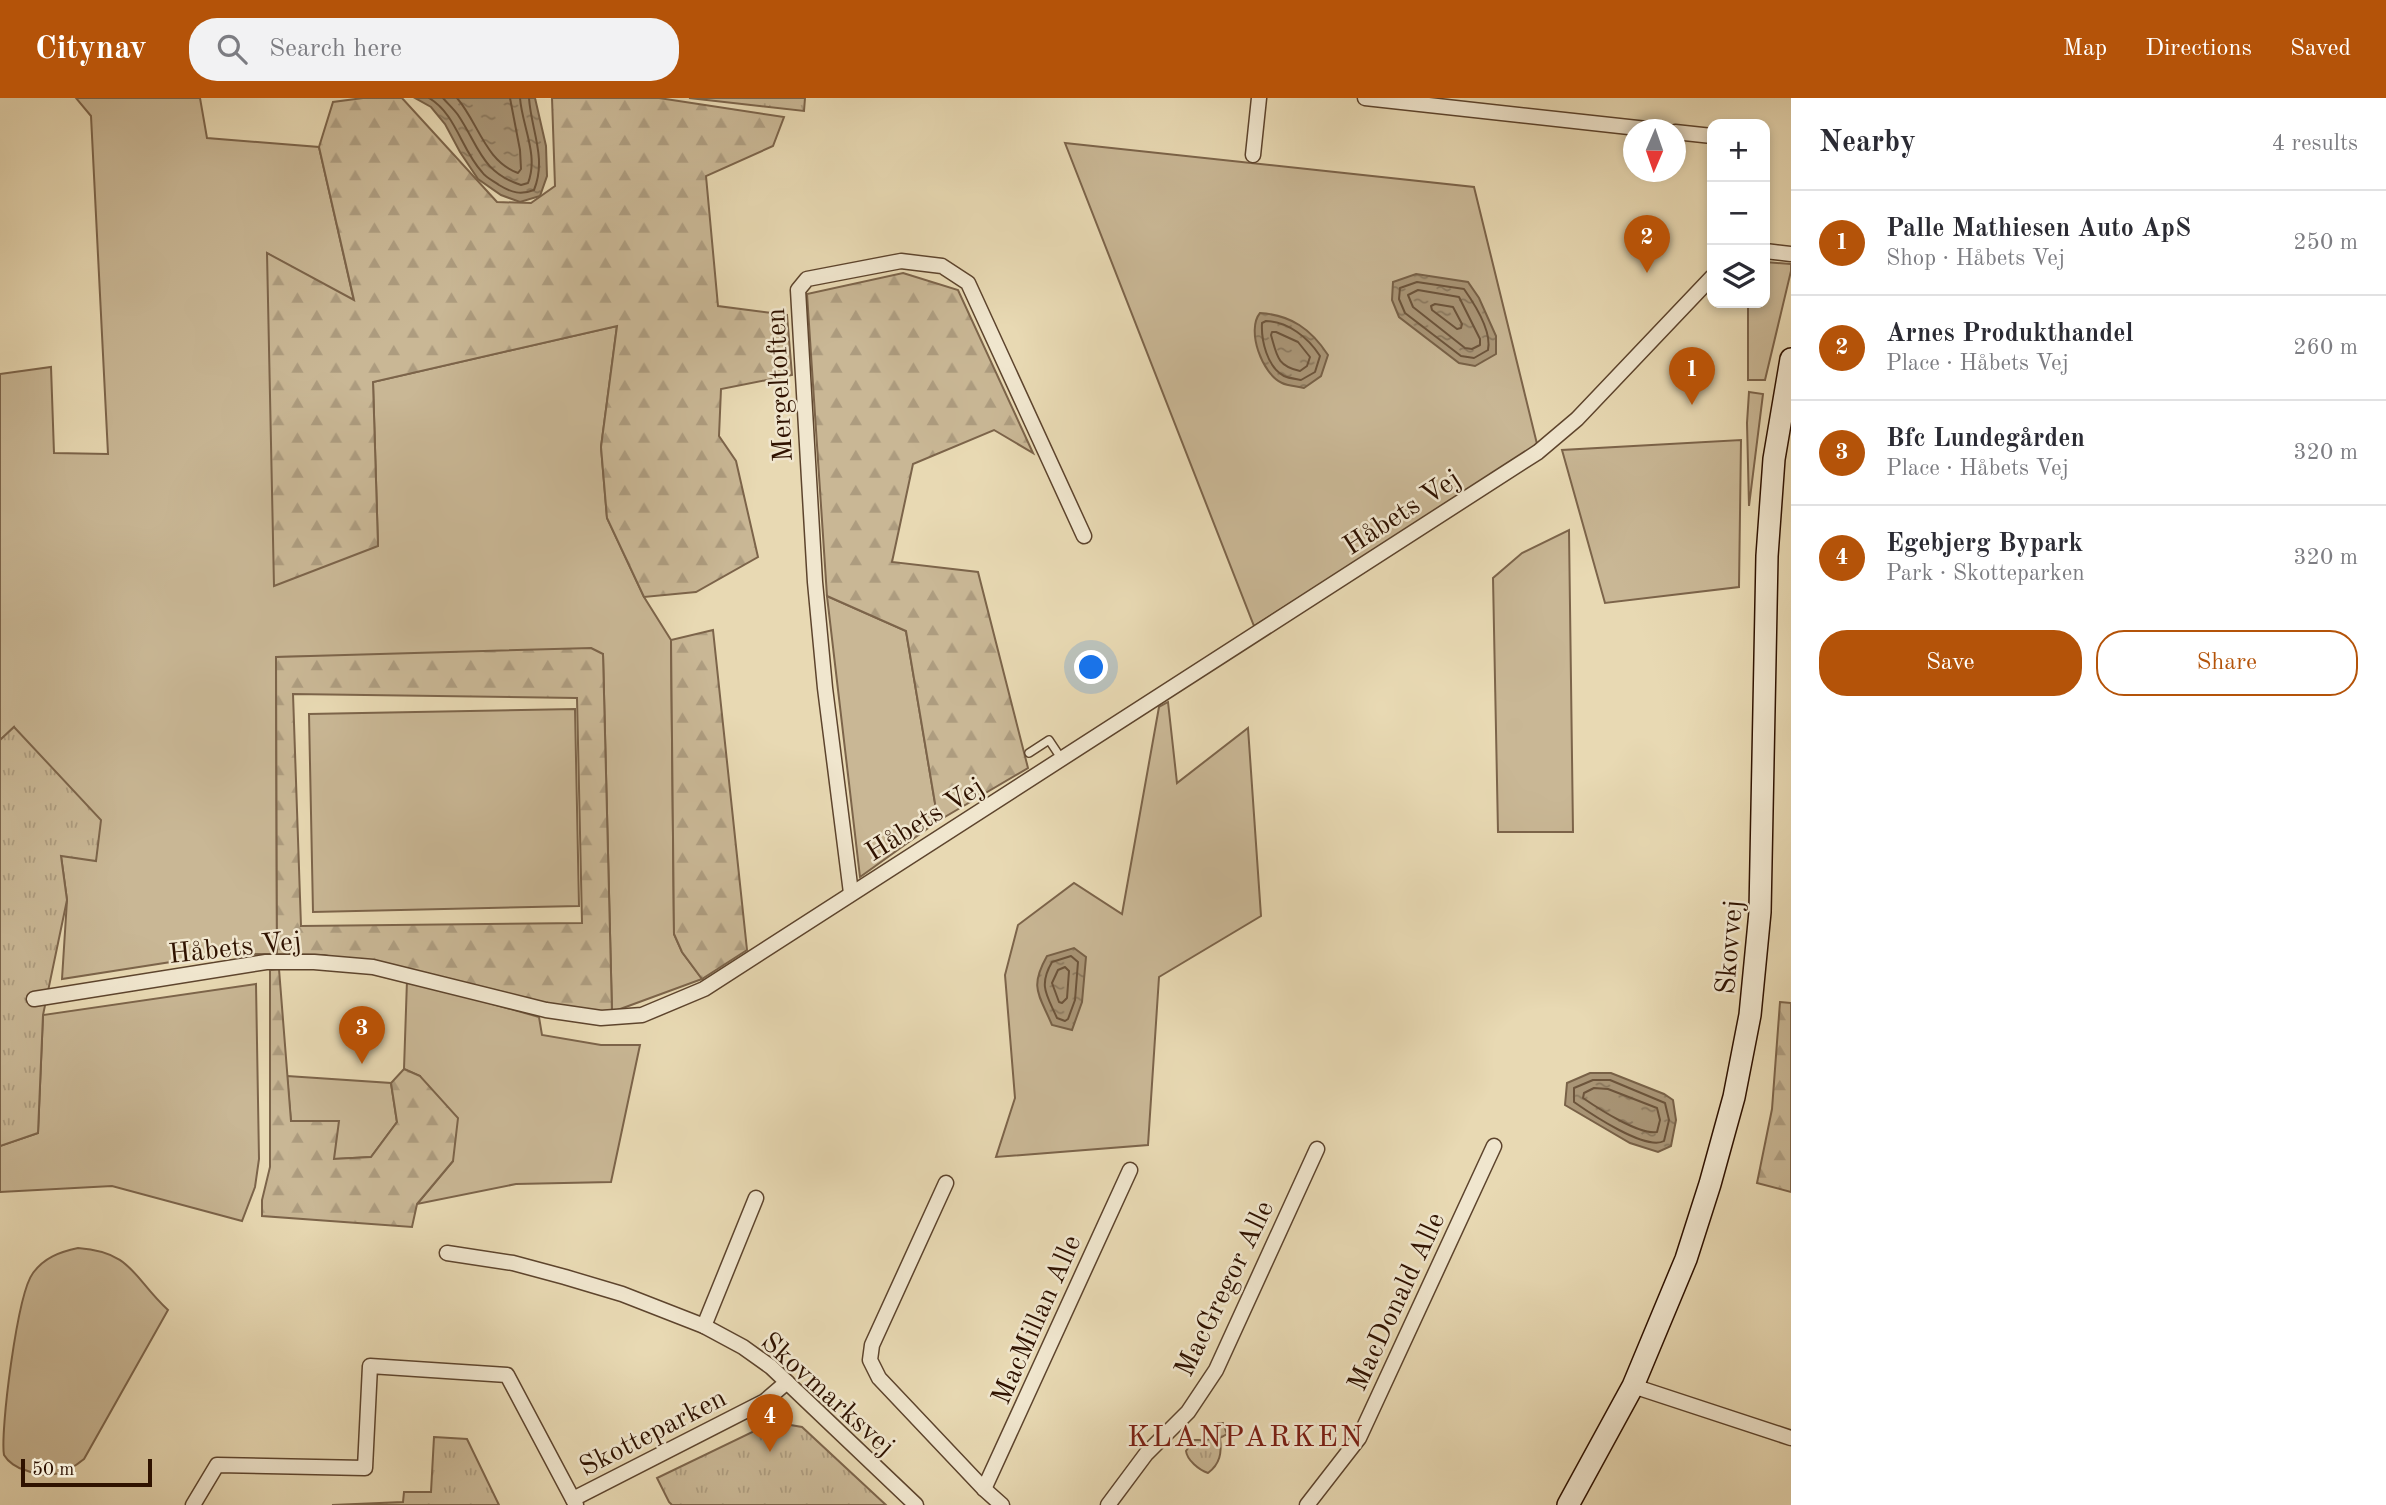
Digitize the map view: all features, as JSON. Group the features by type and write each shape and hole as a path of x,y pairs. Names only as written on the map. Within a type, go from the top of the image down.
{"street":[{"path":"1253,155 1259,98"},
{"path":"1365,98 1623,126"},
{"path":"1686,133 1707,135"},
{"path":"1770,252 1791,254"},
{"name":"Mergeltoften","path":"851,893 825,688 815,582 798,290 807,279 901,261 942,266 968,283 1084,536"},
{"name":"Håbets Vej","path":"34,999 266,962 314,962 373,967 546,1010 601,1018 630,1017 662,1008 704,989 1538,452 1577,419 1707,282"},
{"name":"Skovvej","path":"1568,1505 1633,1386 1686,1259 1734,1097 1750,1015 1760,912 1767,556 1774,459 1791,359"},
{"name":"MacDonald Alle","path":"1307,1505 1359,1438 1494,1146"},
{"name":"MacGregor Alle","path":"1108,1505 1146,1454 1188,1412 1216,1370 1317,1149"},
{"name":"MacMillan Alle","path":"985,1489 1129,1170"},
{"path":"946,1183 872,1345 870,1360 879,1378 1002,1505"},
{"path":"704,1326 756,1198"},
{"name":"Skovmarksvej","path":"447,1253 513,1263 565,1277 622,1294 704,1326 743,1347 771,1367 916,1505"},
{"name":"Skotteparken","path":"193,1505 217,1465 365,1468 370,1366 507,1374 574,1502 765,1401 787,1382"},
{"path":"1633,1386 1791,1438"}],"lane":[{"path":"1029,753 1049,740 1061,759"}],"green space":[{"path":"76,98 200,98 207,138 319,147 354,301 268,254 378,546 373,382 617,326 601,447 607,518 644,597 671,640 674,934 682,952 702,979 612,1012 603,654 276,657 277,954 222,954 62,979 67,900 61,856 14,727 0,740 0,374 51,367 54,453 108,454 91,116"},
{"path":"363,98 402,98 497,202 531,203 555,186 552,98 659,98 784,117 773,146 706,176 718,306 787,315 792,375 721,389 719,436 736,461 758,557 696,592 644,597 607,518 601,447 617,326 373,382 378,546 274,586 267,253 354,300 319,147 333,102"},
{"path":"689,98 805,98 804,111"},
{"path":"1065,143 1474,187 1538,448 1254,626"},
{"path":"1770,262 1791,264 1765,380 1748,380 1748,308 1770,308"},
{"path":"903,273 958,290 1033,453 994,430 913,464 892,562 978,572 1028,768 938,821 906,631 827,596 807,294"},
{"path":"1749,392 1763,394 1749,506 1747,423"},
{"path":"1741,440 1739,587 1605,603 1562,450"},
{"path":"1569,530 1573,832 1498,832 1493,578 1522,553"},
{"path":"827,596 906,631 938,821 860,877"},
{"path":"713,630 747,950 702,979 682,952 674,934 671,640"},
{"path":"591,648 603,654 612,1012 601,1015 324,955 277,954 276,657","holes":["293,694 577,698 582,923 301,926"]},
{"path":"1168,702 1177,783 1248,728 1261,916 1159,977 1148,1145 996,1157 1015,1098 1005,975 1018,925 1074,883 1122,914 1159,707"},
{"path":"575,709 579,906 313,912 309,714"},
{"path":"14,727 101,820 96,861 61,856 67,900 43,1015 38,1133 0,1146 0,740"},
{"path":"279,969 291,1121 339,1121 334,1159 371,1157 397,1122 391,1083 404,1069 420,1076 458,1118 453,1161 417,1204 412,1227 262,1216 262,1200 270,1167 270,970"},
{"path":"407,980 539,1017 542,1035 601,1045 640,1045 611,1182 516,1184 417,1204 453,1161 420,1076 404,1069"},
{"path":"256,984 259,1159 255,1187 242,1221 112,1186 0,1192 0,1146 38,1133 43,1015"},
{"path":"1780,1002 1791,1003 1791,1192 1757,1183 1772,1109"},
{"path":"287,1076 391,1083 397,1122 371,1157 334,1159 291,1122"},
{"path":"78,1248 96,1250 121,1261 168,1310 84,1459 70,1469 56,1474 33,1473 8,1460 4,1455 3,1442 7,1393 21,1307 33,1273 42,1263 64,1251"},
{"path":"773,1422 802,1427 886,1505 672,1505 669,1502 657,1478"},
{"path":"1218,1423 1223,1423 1227,1434 1220,1438 1219,1458 1208,1473 1194,1464 1186,1451 1194,1440 1213,1438 1218,1433"},
{"path":"434,1437 467,1439 499,1505 332,1505 403,1502 404,1492 431,1492"}],"water":[{"path":"415,98 535,98 546,146 547,176 540,196 520,202 501,195 478,179 445,124 431,107"},
{"path":"1416,274 1468,282 1479,298 1496,336 1496,354 1475,366 1459,363 1399,317 1392,300 1393,282"},
{"path":"1260,313 1291,320 1315,338 1328,355 1321,376 1304,388 1284,384 1268,371 1258,351 1256,340 1256,321"},
{"path":"1074,948 1086,957 1082,1002 1072,1030 1052,1025 1037,984 1047,956"},
{"path":"1590,1073 1611,1073 1673,1100 1676,1120 1671,1146 1658,1152 1630,1143 1565,1105 1567,1083"}],"place":[{"name":"Arnes Produkthandel","path":"1647,273"},
{"name":"Palle Mathiesen Auto ApS","path":"1692,405"},
{"name":"Bfc Lundegården","path":"362,1064"},
{"name":"Egebjerg Bypark","path":"770,1452"}],"district":[{"name":"KLANPARKEN","path":"1246,1436"}]}
